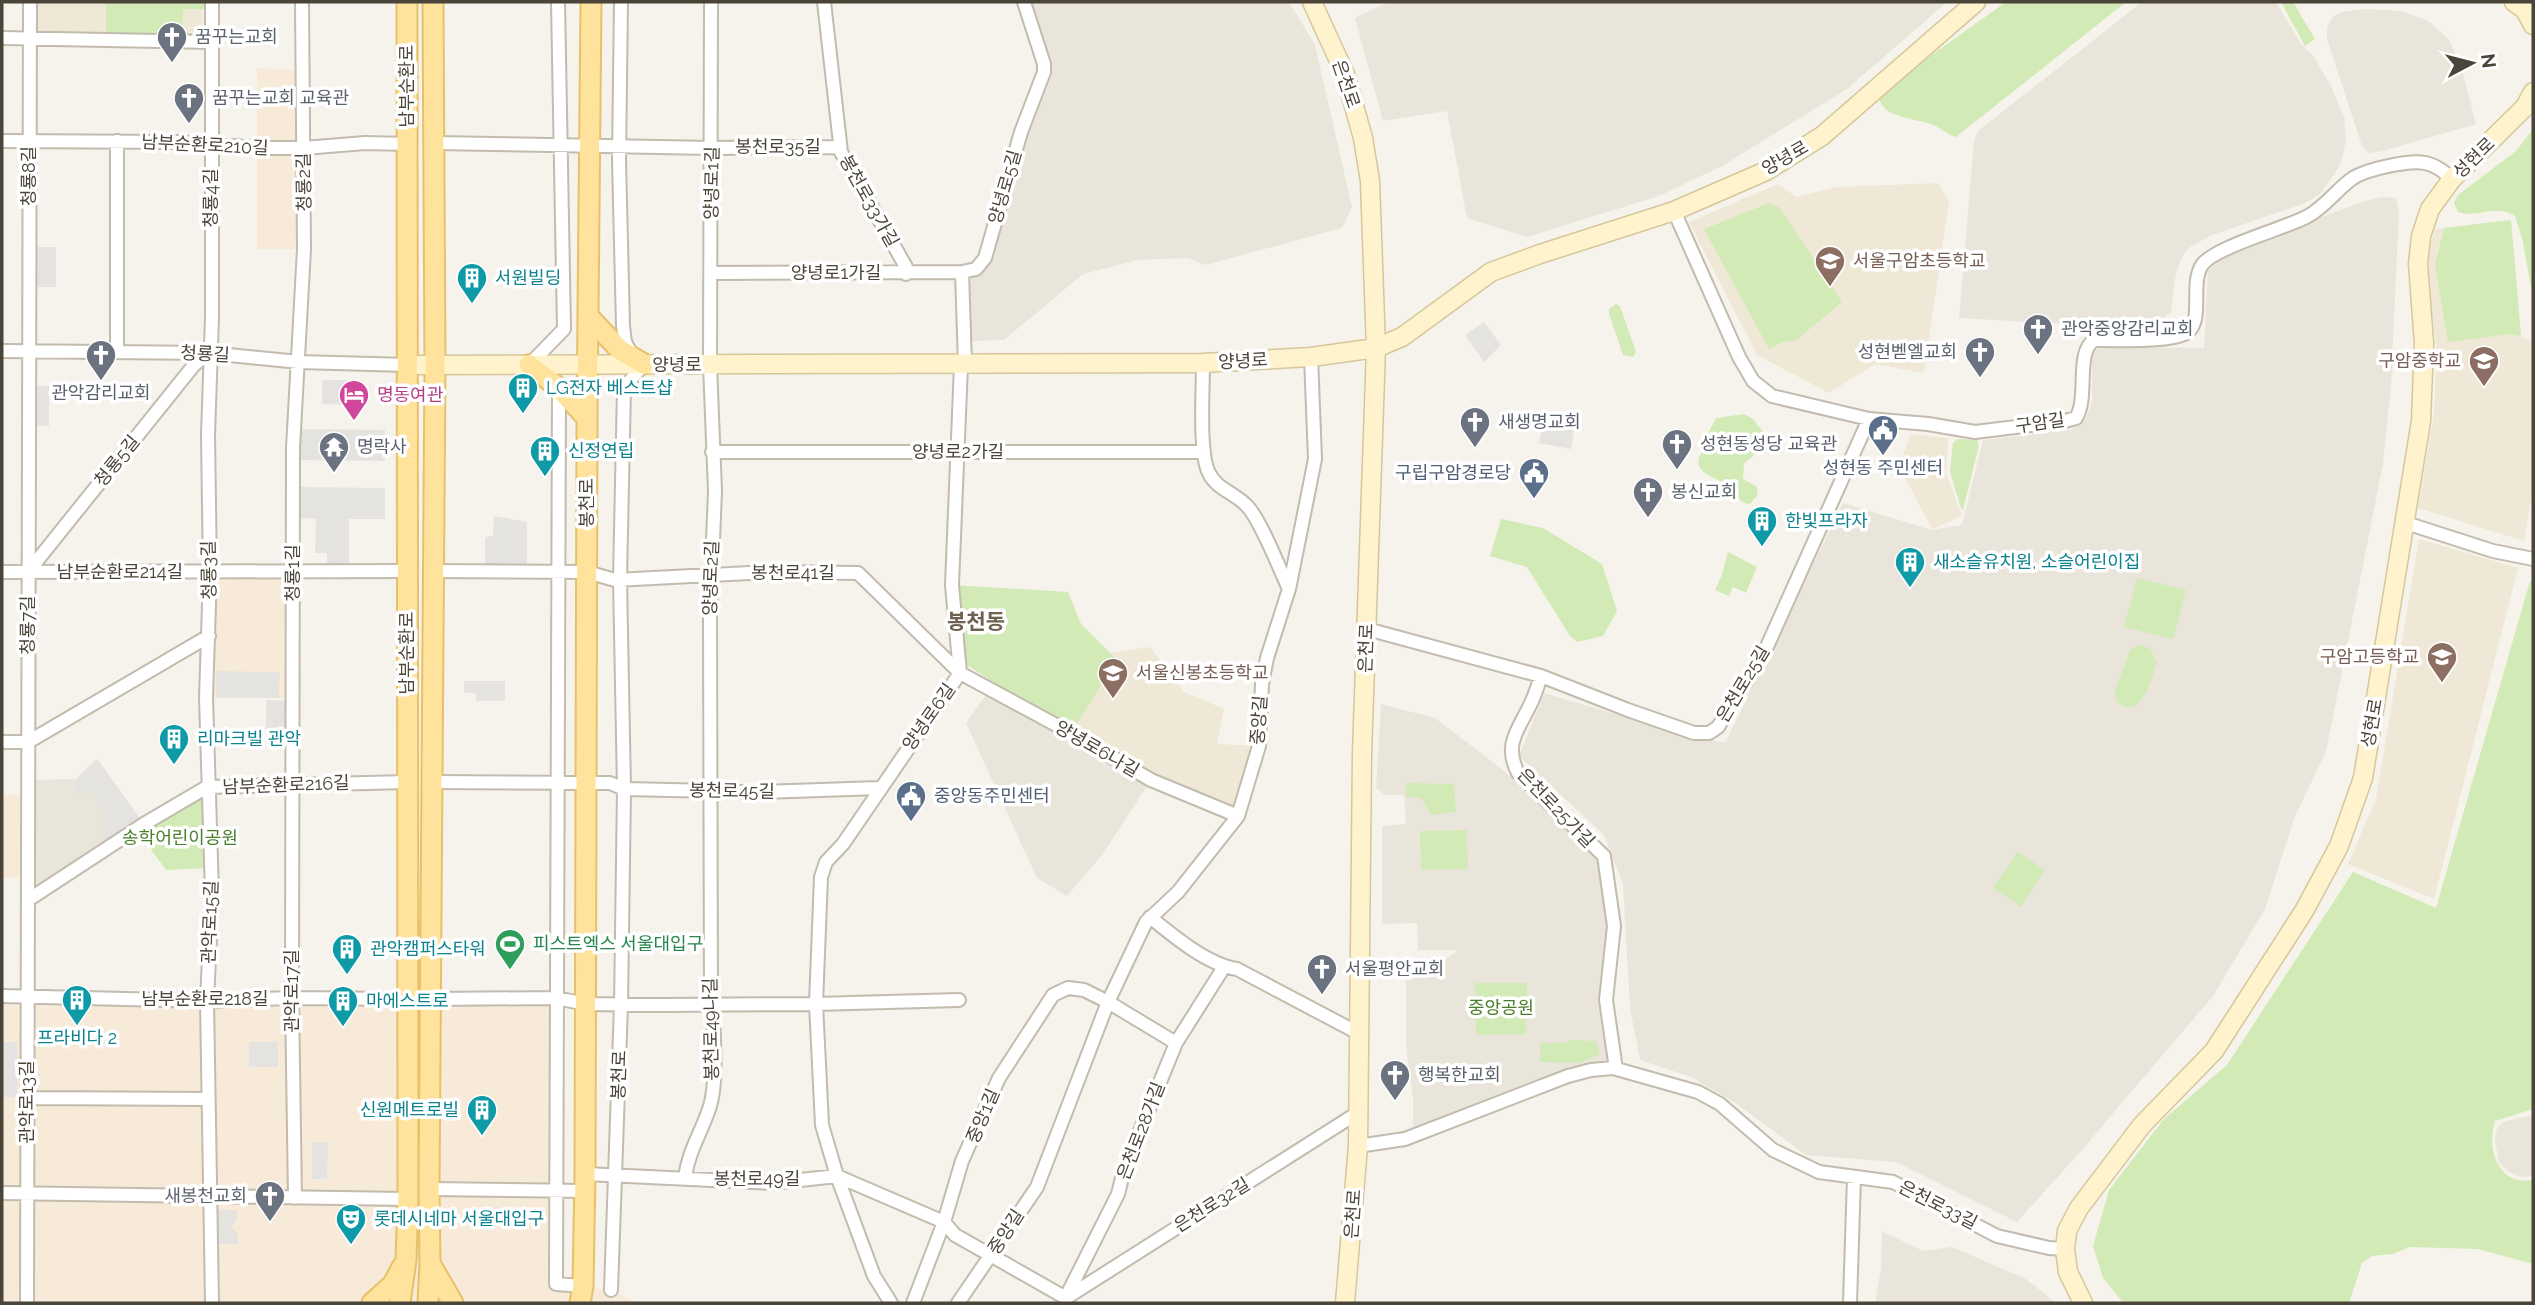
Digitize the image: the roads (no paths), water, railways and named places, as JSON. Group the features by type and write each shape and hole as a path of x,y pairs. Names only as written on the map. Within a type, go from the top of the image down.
{"main road":[{"name":"남부순환로","path":"400,1303 406,1261 408,1199 407,2"},
{"name":"남부순환로","path":"428,1303 435,365 433,2"},
{"name":"봉천로","path":"582,1294 585,1183 591,2"},
{"name":"은천로","path":"1312,2 1345,75 1363,138 1370,181 1377,348 1362,754 1358,1146 1345,1303"},
{"path":"1948,27 1966,2"},
{"name":"양녕로","path":"408,365 588,365 639,361 710,365 1203,363 1311,357 1377,348 1402,337 1491,272 1674,211 1766,171 1805,148 1976,2"},
{"path":"1948,27 1986,2"},
{"path":"2514,2 2525,10 2533,25"},
{"name":"성현로","path":"2057,1249 2079,1208 2142,1125 2214,1051 2304,911 2339,846 2362,778 2421,421 2424,343 2418,264 2421,236 2430,209 2452,179 2525,107 2533,92"},
{"path":"588,316 620,350 639,361"},
{"path":"529,365 559,388 587,418"},
{"path":"406,512 409,520 419,527 430,522 433,514"},
{"path":"407,581 420,578 433,581"},
{"path":"2057,1249 2083,1303"},
{"path":"372,1303 393,1284 406,1261"},
{"path":"430,1263 453,1303"}],"street":[{"name":"청룡8길","path":"28,351 30,2"},
{"name":"청룡4길","path":"209,353 212,317 212,2"},
{"name":"청룡2길","path":"299,362 304,249 302,2"},
{"path":"529,365 564,329 558,2"},
{"path":"621,2 619,146 623,326 625,342 639,361"},
{"name":"양녕로1길","path":"710,365 711,2"},
{"name":"봉천로33가길","path":"824,2 841,152 906,267 906,274"},
{"name":"양녕로5길","path":"962,272 976,269 985,258 1021,132 1044,72 1044,64 1024,2"},
{"path":"2,38 212,42"},
{"name":"남부순환로210길","path":"2,141 211,143 258,148 304,148 365,143 407,144"},
{"path":"117,141 117,351"},
{"name":"남부순환로","path":"434,143 589,145"},
{"name":"봉천로35길","path":"589,145 840,147"},
{"name":"구암길","path":"1674,211 1739,357 1757,386 1783,401 1869,419 1928,424 1975,432 2076,418 2082,399 2088,344 2094,340 2153,340 2188,333 2194,323 2201,265 2229,248 2309,215 2355,176 2413,161 2438,167 2452,179"},
{"path":"962,272 963,365"},
{"name":"양녕로1가길","path":"710,273 962,272"},
{"name":"청룡길","path":"2,351 209,353 299,362 408,365"},
{"name":"청룡7길","path":"28,351 28,900"},
{"name":"청룡5길","path":"28,572 194,365 209,353"},
{"name":"청룡3길","path":"207,787 209,353"},
{"name":"중앙길","path":"958,1303 1037,1186 1046,1168 1108,1002 1150,917 1178,892 1238,816 1259,746 1266,658 1289,589 1315,459 1311,357"},
{"name":"봉천로","path":"611,1290 621,1005 624,789 620,579 624,388 639,361"},
{"name":"청룡1길","path":"292,785 294,429 299,362"},
{"path":"1203,363 1204,452 1207,471 1213,481 1242,501 1253,513 1289,589"},
{"name":"양녕로2길","path":"710,365 715,491 711,575 711,791"},
{"name":"양녕로6길","path":"891,1303 874,1276 837,1176 822,1125 816,1004 821,877 826,862 843,844 960,673 952,585 963,365"},
{"name":"봉천로","path":"559,388 556,1284 582,1294"},
{"name":"은천로25길","path":"1367,629 1541,676 1695,733 1709,733 1718,727 1765,651 1869,419"},
{"name":"양녕로2가길","path":"712,452 1204,452"},
{"path":"2406,523 2493,551 2533,559"},
{"name":"남부순환로214길","path":"2,572 293,572 407,581"},
{"path":"433,581 587,572"},
{"name":"봉천로41길","path":"587,572 615,580 711,575 858,573 960,673"},
{"path":"2,743 28,742 209,636"},
{"name":"양녕로6나길","path":"960,673 1151,780 1238,816"},
{"name":"은천로25가길","path":"1541,676 1513,738 1511,760 1518,773 1604,856 1614,926 1606,1000 1616,1069"},
{"name":"남부순환로216길","path":"28,900 207,787 407,782"},
{"path":"431,782 586,783"},
{"name":"봉천로45길","path":"586,783 610,783 624,789 711,791 788,792 879,788"},
{"name":"관악로17길","path":"292,785 295,1198"},
{"name":"관악로15길","path":"207,787 212,880 207,1001 212,1303"},
{"name":"봉천로49나길","path":"685,1178 691,1148 711,1104 711,791"},
{"name":"관악로13길","path":"27,1303 28,900"},
{"path":"1150,917 1171,935 1224,967 1237,969 1360,1034"},
{"name":"은천로28가길","path":"1066,1301 1118,1194 1124,1170 1176,1043 1224,967"},
{"name":"중앙1길","path":"913,1303 944,1222 962,1161 999,1079 1053,995 1060,990 1072,988 1108,1002"},
{"name":"남부순환로218길","path":"2,996 207,1001 292,998 407,999"},
{"path":"430,999 556,998 586,1004 621,1005 959,1000"},
{"path":"1108,1002 1176,1043"},
{"path":"1358,1146 1405,1139 1568,1076 1598,1069 1616,1069"},
{"name":"은천로33길","path":"1616,1069 1698,1092 1720,1104 1773,1150 1819,1172 1893,1182 1997,1236 2057,1249"},
{"path":"27,1098 208,1099"},
{"name":"은천로32길","path":"1066,1301 1359,1112"},
{"name":"봉천로49길","path":"585,1183 615,1175 774,1183 837,1176 944,1222 955,1235 991,1256"},
{"path":"1850,1303 1854,1177"},
{"path":"429,1189 556,1191 585,1183"},
{"path":"2,1193 408,1199"},
{"path":"991,1256 1066,1301"}],"place":[{"name":"꿈꾸는교회","path":"172,64"},
{"name":"꿈꾸는교회 교육관","path":"189,125"},
{"name":"서울구암초등학교","path":"1830,288"},
{"name":"서원빌딩","path":"472,305"},
{"name":"관악중앙감리교회","path":"2038,356"},
{"name":"성현벧엘교회","path":"1980,379"},
{"name":"관악감리교회","path":"101,382"},
{"name":"구암중학교","path":"2484,388"},
{"name":"LG전자 베스트샵","path":"523,415"},
{"name":"명동여관","path":"354,422"},
{"name":"새생명교회","path":"1475,449"},
{"name":"성현동 주민센터","path":"1883,457"},
{"name":"성현동성당 교육관","path":"1677,471"},
{"name":"명락사","path":"334,474"},
{"name":"신정연립","path":"545,478"},
{"name":"구립구암경로당","path":"1534,500"},
{"name":"봉신교회","path":"1648,519"},
{"name":"한빛프라자","path":"1762,548"},
{"name":"새소슬유치원, 소슬어린이집","path":"1910,589"},
{"name":"구암고등학교","path":"2442,684"},
{"name":"서울신봉초등학교","path":"1113,700"},
{"name":"리마크빌 관악","path":"174,766"},
{"name":"중앙동주민센터","path":"911,823"},
{"name":"피스트엑스 서울대입구","path":"510,971"},
{"name":"관악캠퍼스타워","path":"347,976"},
{"name":"서울평안교회","path":"1322,996"},
{"name":"프라비다 2","path":"77,1027"},
{"name":"마에스트로","path":"343,1028"},
{"name":"행복한교회","path":"1395,1102"},
{"name":"신원메트로빌","path":"482,1137"},
{"name":"새봉천교회","path":"270,1223"},
{"name":"롯데시네마 서울대입구","path":"351,1246"}],"district":[{"name":"봉천동","path":"976,622"}],"park label":[{"name":"송학어린이공원","path":"180,838"},
{"name":"중앙공원","path":"1501,1008"}]}
